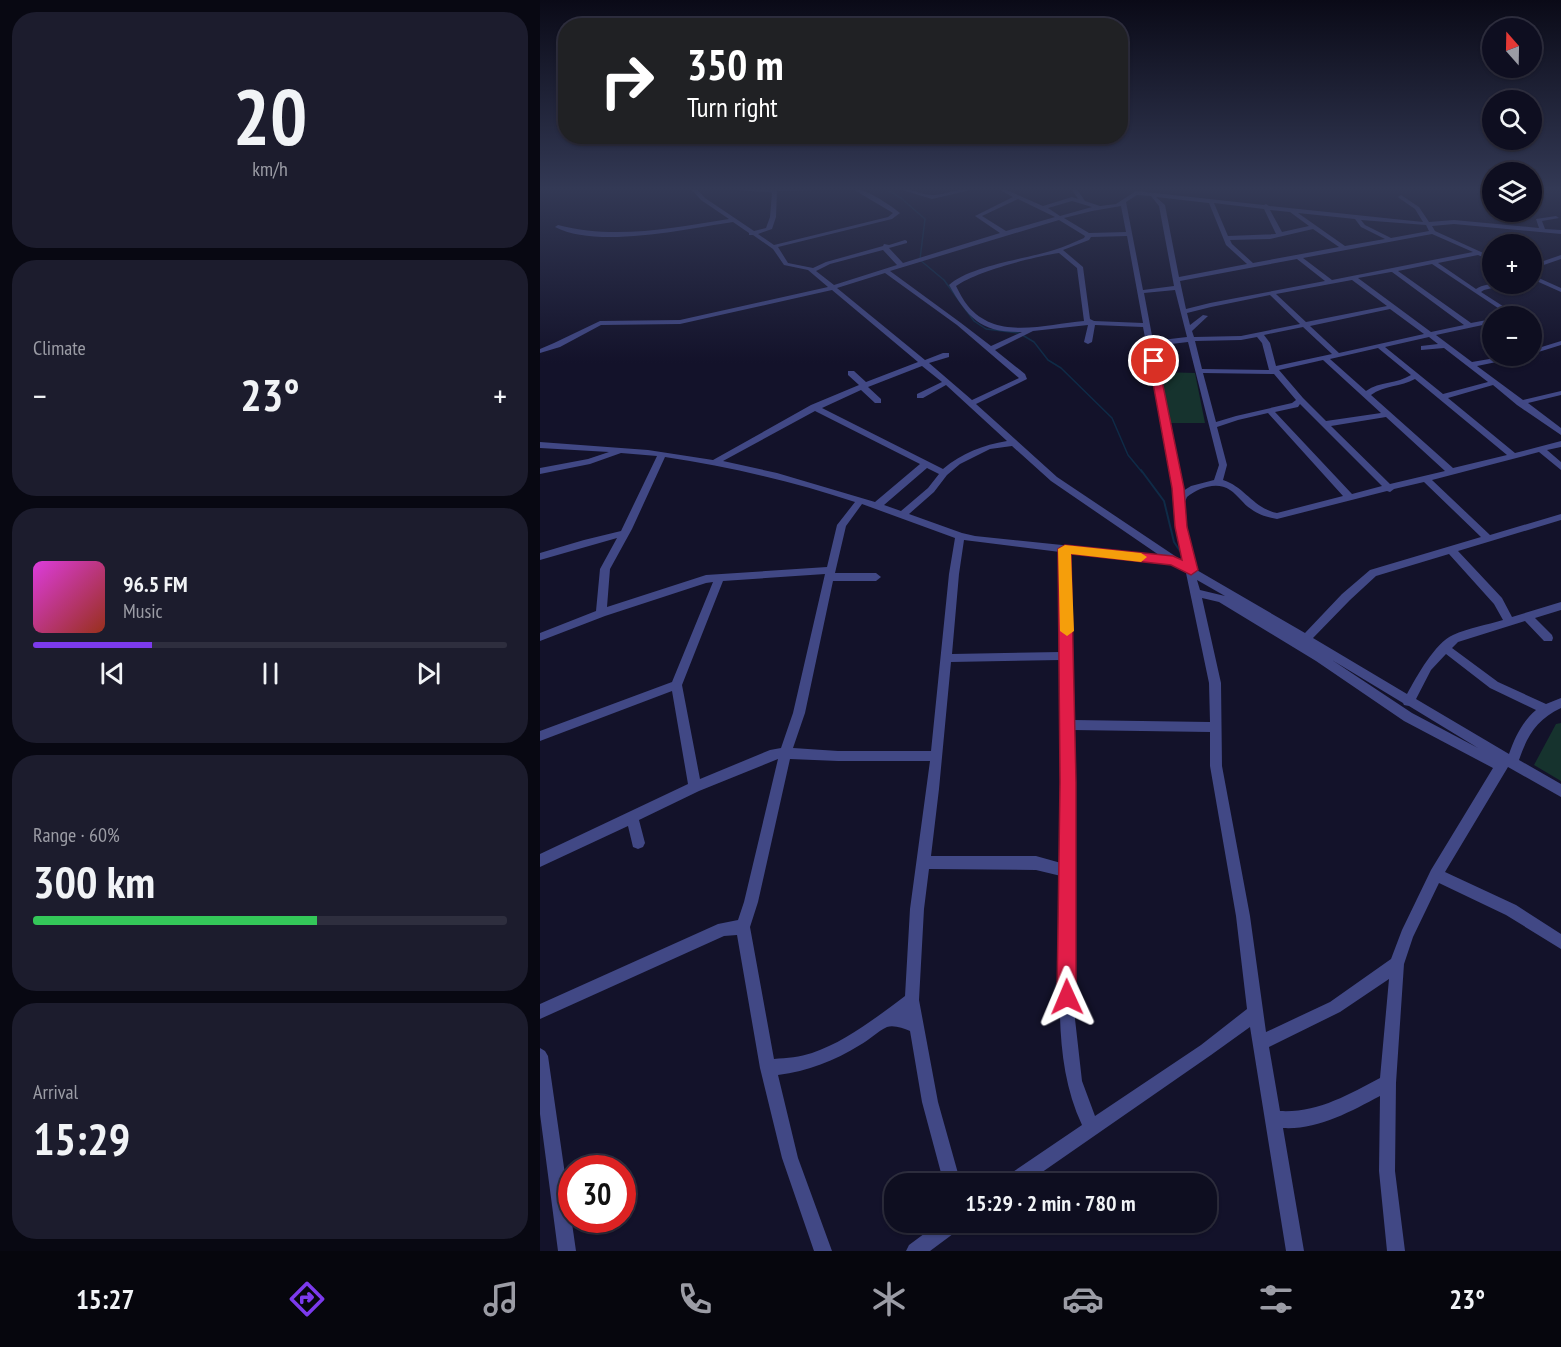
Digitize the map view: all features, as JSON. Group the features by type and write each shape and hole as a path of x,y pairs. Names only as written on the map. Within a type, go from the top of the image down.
{"street":[{"path":"772,246 786,264 812,271 947,382 1054,479 1173,561 1506,763"},
{"path":"812,271 820,266 882,246"},
{"path":"885,246 884,248 902,266"},
{"path":"540,351 600,323 686,322 821,292 966,246"},
{"path":"1030,331 991,327 980,323 966,307 952,284 1004,265 1060,251 1066,246"},
{"path":"1131,246 1180,499 1178,507 1181,527 1215,683 1219,791 1243,916 1255,1012 1275,1119 1295,1251"},
{"path":"1172,246 1179,288 1223,465 1218,481"},
{"path":"1231,246 1252,266"},
{"path":"1342,246 1346,249"},
{"path":"1179,279 1359,246"},
{"path":"1464,246 1482,254"},
{"path":"1060,251 1080,267 1085,318 1092,323"},
{"path":"1185,312 1479,253"},
{"path":"1542,264 1561,257"},
{"path":"1299,258 1331,282"},
{"path":"1434,263 1498,306"},
{"path":"886,271 991,348 1015,368 1023,380 972,404"},
{"path":"1394,271 1469,325"},
{"path":"1354,278 1492,383 1561,432"},
{"path":"1542,281 1561,290"},
{"path":"1139,292 1179,288"},
{"path":"1476,292 1482,288"},
{"path":"1271,293 1337,355"},
{"path":"1150,344 1192,339 1238,338 1390,307"},
{"path":"1190,329 1205,316"},
{"path":"991,348 1030,331 1055,325 1092,323 1146,325"},
{"path":"1088,342 1092,323"},
{"path":"1200,371 1274,371 1277,367 1482,323"},
{"path":"1259,334 1266,343 1274,371 1300,404 1326,424 1390,489"},
{"path":"1542,349 1561,344"},
{"path":"1380,346 1514,456"},
{"path":"1424,348 1443,346"},
{"path":"714,463 774,426 814,407 946,355"},
{"path":"1325,358 1452,472"},
{"path":"1470,365 1482,363"},
{"path":"851,373 878,401"},
{"path":"1367,394 1375,389 1407,381 1416,375"},
{"path":"920,396 947,382"},
{"path":"1443,397 1492,383"},
{"path":"1520,403 1561,393"},
{"path":"1212,426 1300,404"},
{"path":"814,407 944,473"},
{"path":"1270,411 1350,498"},
{"path":"1326,424 1388,414"},
{"path":"903,514 931,490 944,473 957,462 984,449 1013,443"},
{"path":"1180,499 1193,488 1218,481 1232,485 1258,509 1275,516 1390,489 1561,444"},
{"path":"540,445 662,454 778,476 878,505 960,536 1173,561"},
{"path":"1541,450 1561,467"},
{"path":"540,471 590,462 620,451"},
{"path":"601,613 605,569 625,533 662,454"},
{"path":"878,505 927,463"},
{"path":"1426,479 1488,538"},
{"path":"823,1251 790,1158 768,1068 743,927 752,902 785,753 799,713 829,573 842,525 861,500"},
{"path":"1305,640 1367,576 1387,568 1452,551 1561,517"},
{"path":"540,557 625,533"},
{"path":"950,1173 930,1102 912,1000 914,944 960,536"},
{"path":"1065,549 1067,1019 1074,1081 1082,1107 1092,1128"},
{"path":"1452,551 1498,601 1510,623"},
{"path":"540,637 680,586 720,577 829,573 876,577"},
{"path":"695,787 676,685 720,577"},
{"path":"1195,593 1222,599 1320,658 1408,717 1561,791"},
{"path":"1408,702 1427,667 1444,647 1459,637 1561,606"},
{"path":"1528,617 1548,638"},
{"path":"1444,647 1482,678 1526,702 1545,709"},
{"path":"947,658 1067,656"},
{"path":"540,736 676,685"},
{"path":"1526,702 1531,720"},
{"path":"1396,1251 1387,1171 1388,1083 1397,964 1407,935 1436,875 1531,720 1545,709 1561,703"},
{"path":"1067,725 1215,727"},
{"path":"540,861 695,787 766,758 785,753 838,756 935,756"},
{"path":"632,817 638,843"},
{"path":"924,862 1036,863 1067,871"},
{"path":"1436,875 1511,910 1561,942"},
{"path":"540,1012 723,928 743,927"},
{"path":"1260,1043 1335,1007 1397,964"},
{"path":"768,1068 815,1060 887,1019 912,1000"},
{"path":"1026,1173 1239,1027 1255,1012"},
{"path":"887,1019 902,1020 915,1025"},
{"path":"540,1056 567,1251"},
{"path":"1275,1119 1289,1121 1317,1116 1388,1083"},
{"path":"915,1251 940,1233"}],"green space":[{"path":"1161,372 1195,373 1205,423 1168,423"},
{"path":"1561,723 1561,781 1534,765 1556,724"}],"waterway":[{"path":"920,259 922,246"},
{"path":"920,260 944,280 974,321 986,329 1019,333 1034,342 1048,360 1061,368 1112,418 1128,455 1142,472"},
{"path":"1141,470 1164,501 1174,542 1180,551"}],"slow traffic":[{"path":"1067,631 1065,549 1141,557"}],"route":[{"path":"1067,997 1068,782 1065,549 1173,561 1191,570 1181,527 1178,507 1180,499 1154,361"}]}
